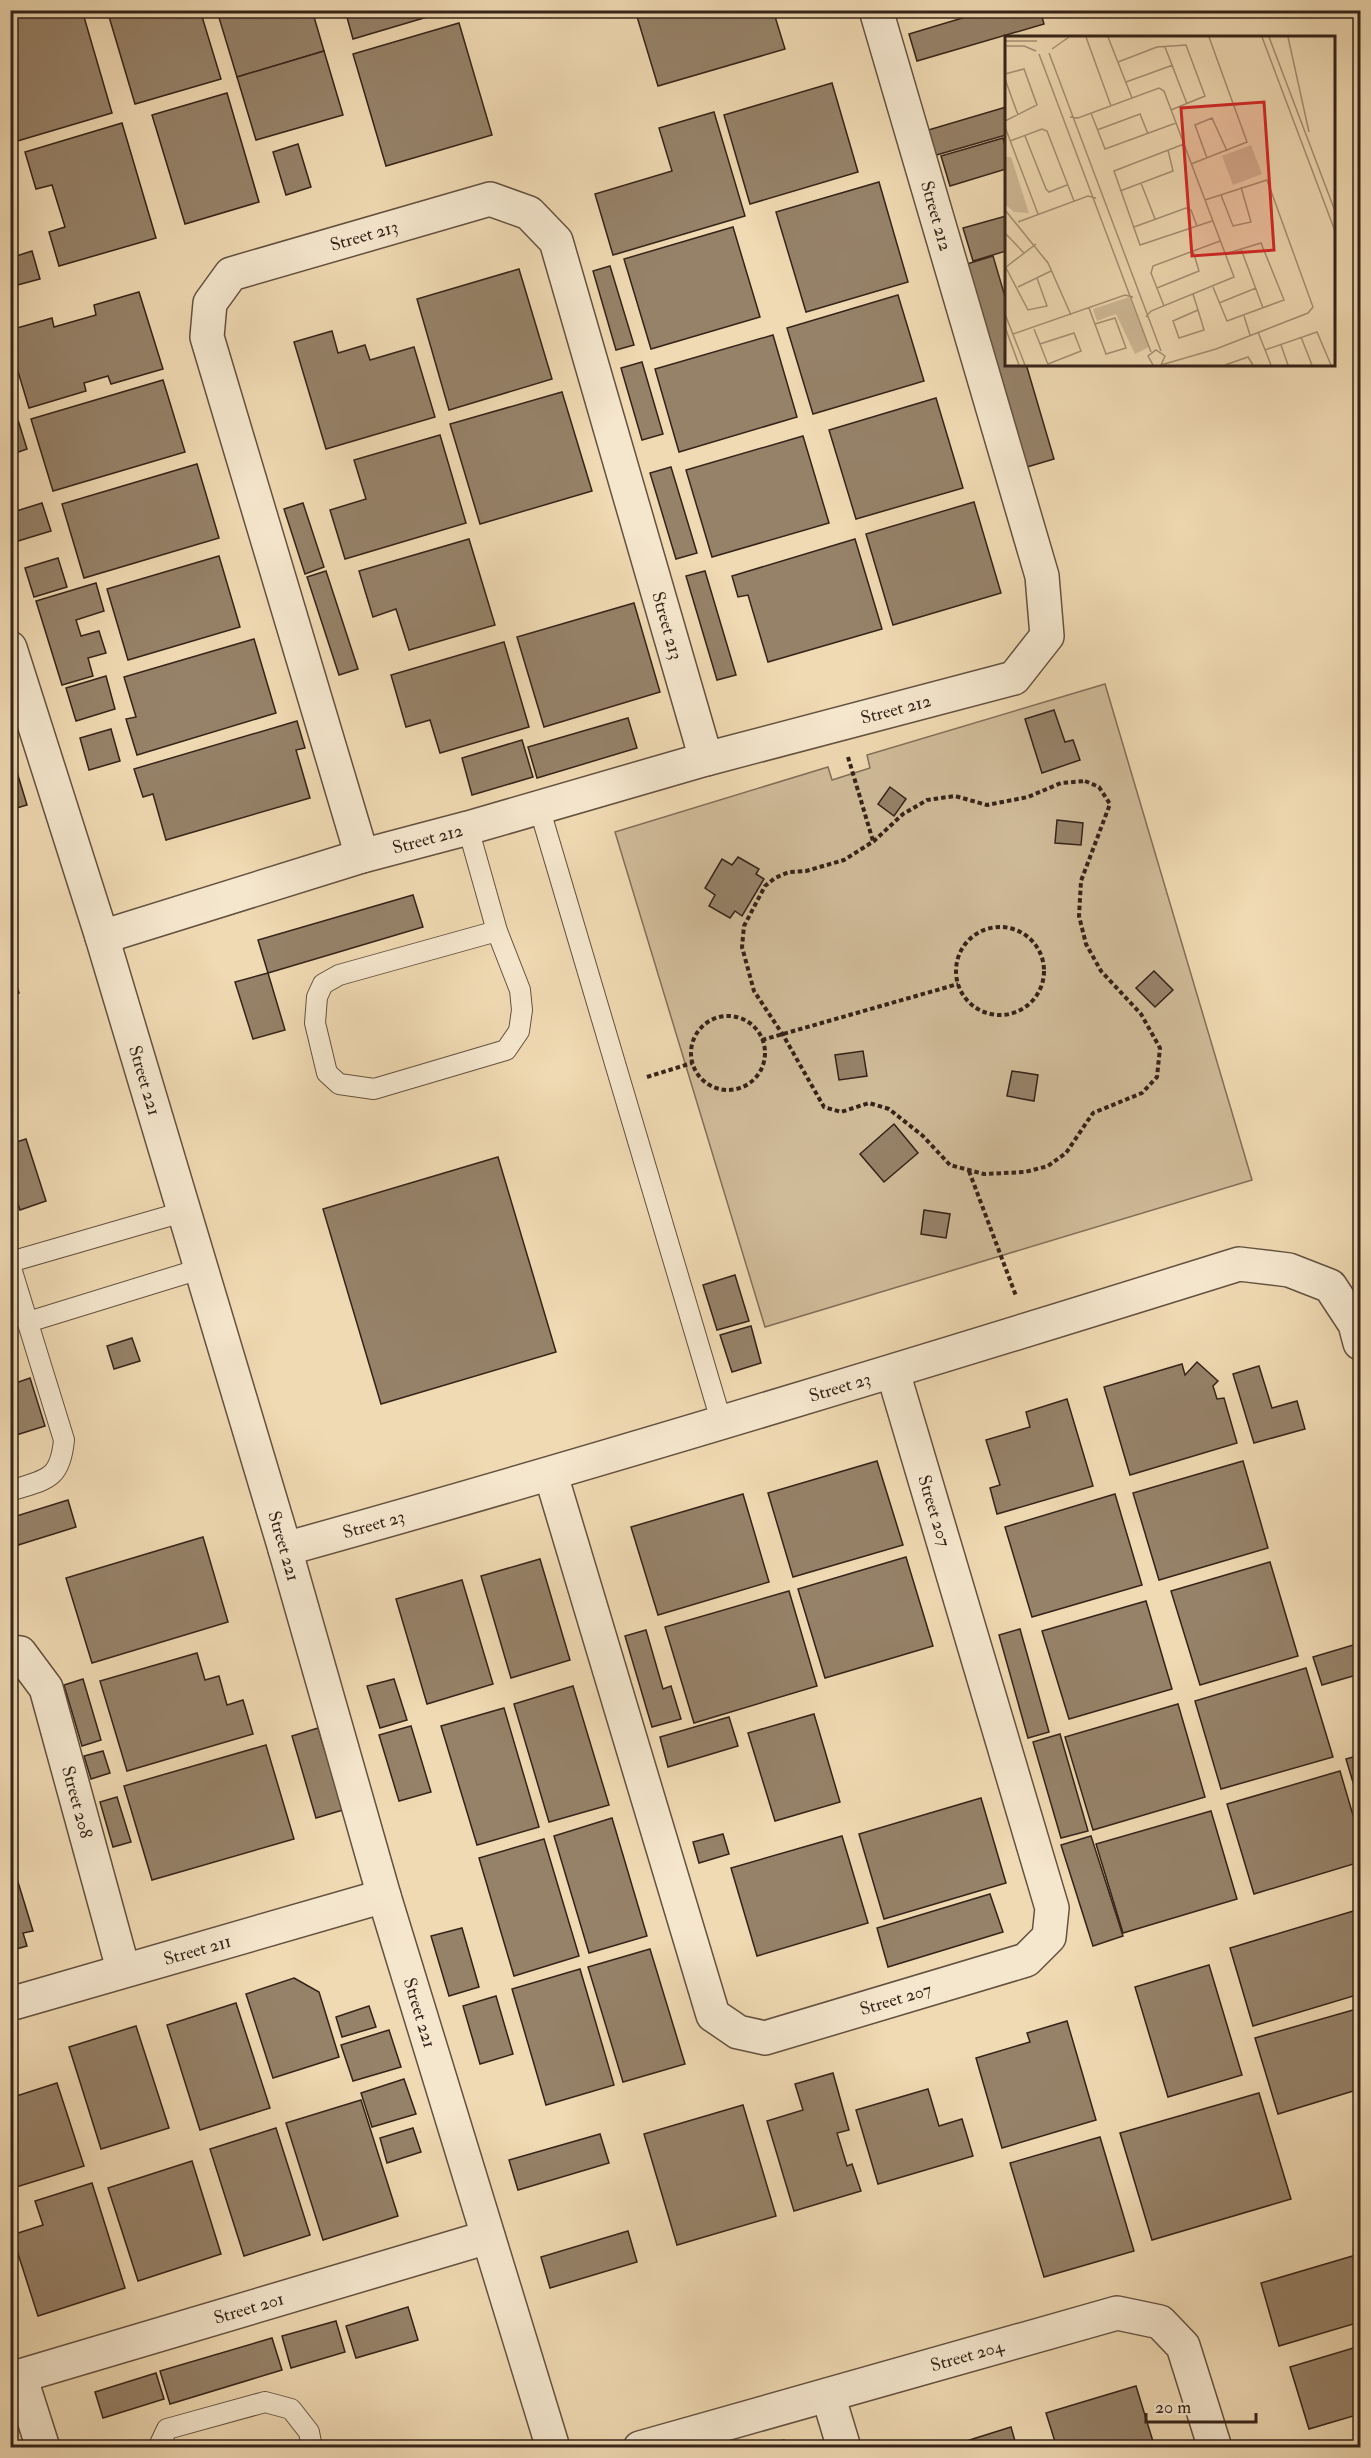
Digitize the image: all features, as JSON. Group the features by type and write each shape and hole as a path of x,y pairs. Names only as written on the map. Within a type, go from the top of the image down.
{"street":[{"name":"Street 212","path":"102,937 362,856 468,828 706,759 1014,678 1047,636 1042,576 876,10"},
{"name":"Street 213","path":"362,856 207,337 210,303 231,274 490,199 529,213 556,240 706,759"},
{"name":"Street 221","path":"10,648 102,937 285,1549 384,1896 553,2448"},
{"name":"Street 23","path":"285,1549 551,1475 722,1424 1239,1264 1289,1270 1330,1286 1355,1324 1360,1343"},
{"name":"Street 207","path":"551,1475 713,2015 738,2032 765,2038 1026,1960 1048,1937 1052,1908 893,1372"},
{"name":"Street 208","path":"10,1652 20,1653 46,1688 123,1970"},
{"name":"Street 211","path":"10,2004 384,1896"},
{"name":"Street 201","path":"15,2377 488,2237"},
{"name":"Street 204","path":"640,2448 1118,2313 1160,2322 1183,2346 1215,2448"},
{"path":"15,2377 43,2448"},
{"path":"828,2395 844,2448"}],"lane":[{"path":"538,807 722,1424"},
{"path":"468,828 497,931 520,990 522,1010 519,1031 506,1050 374,1089 339,1084 327,1073 315,1023 317,997 323,984 339,975 497,931"},
{"path":"10,1491 50,1478 62,1461 64,1440 10,1263 183,1212"},
{"path":"28,1322 200,1269"},
{"path":"158,2448 167,2429 265,2402 291,2409 309,2432 312,2448"}],"path":[{"path":"837,724 873,841"},
{"path":"1085,781 1099,787 1110,804 1082,881 1079,916 1086,944 1101,971 1141,1014 1160,1048 1157,1077 1142,1093 1093,1113 1066,1153 1048,1166 1025,1172 984,1174 950,1165 923,1136 889,1109 869,1102 841,1112 824,1107 783,1035 754,991 742,947 744,926 765,886 775,878 789,872 806,871 844,860 873,841 903,814 927,800 955,796 987,806 1028,797 1061,783 1085,781"},
{"path":"997,926 1016,930 1033,941 1043,958 1044,978 1037,996 1022,1010 1004,1016 984,1013 968,1001 958,984 956,965 963,946 978,932 997,926"},
{"path":"762,1040 958,984"},
{"path":"738,1016 757,1028 762,1040 766,1047 763,1069 749,1086 728,1092 707,1086 693,1070 690,1049 699,1029 716,1017 738,1016"},
{"path":"621,1085 692,1063"},
{"path":"969,1170 1029,1330"}],"shaded area":[{"path":"1105,684 1252,1180 765,1327 615,832 828,767 832,780 870,768 867,755"}],"building":[{"path":"82,10 112,113 14,142 10,132 10,11"},
{"path":"107,10 200,10 221,79 135,104"},
{"path":"312,10 324,51 237,77 217,11"},
{"path":"345,10 443,10 444,12 353,39"},
{"path":"635,10 773,10 785,49 658,86"},
{"path":"989,10 1040,10 1044,24 917,61 909,34"},
{"path":"459,23 492,135 386,166 353,54"},
{"path":"324,51 343,115 256,140 237,77"},
{"path":"832,83 858,172 750,204 724,115"},
{"path":"227,93 259,202 185,224 152,115"},
{"path":"1005,107 1005,135 933,156 925,131"},
{"path":"714,112 745,216 613,255 595,194 672,171 659,128"},
{"path":"122,123 156,238 59,266 49,232 65,227 52,185 36,189 25,152"},
{"path":"1003,138 1005,169 950,186 941,156"},
{"path":"298,144 311,187 286,195 273,152"},
{"path":"879,182 908,282 806,312 776,212"},
{"path":"1005,216 1005,251 973,261 963,228"},
{"path":"733,227 760,317 651,349 624,259"},
{"path":"32,251 40,279 10,287 10,258"},
{"path":"993,256 1005,297 1005,366 1027,366 1054,459 1027,467 967,264"},
{"path":"610,266 634,345 616,350 593,271"},
{"path":"519,269 552,379 449,410 417,299"},
{"path":"139,292 163,369 111,384 108,376 84,383 86,391 29,408 10,345 10,330 52,318 54,327 96,315 94,305"},
{"path":"898,295 924,381 813,414 787,328"},
{"path":"332,331 338,353 365,345 370,360 414,347 435,417 326,449 294,342"},
{"path":"773,335 797,417 679,452 655,369"},
{"path":"642,362 663,434 642,440 621,368"},
{"path":"163,380 185,452 53,491 31,419"},
{"path":"562,392 592,491 480,524 450,424"},
{"path":"936,398 963,488 856,519 829,430"},
{"path":"18,420 27,449 10,455 10,422"},
{"path":"440,435 466,523 345,559 330,510 366,499 354,460"},
{"path":"803,436 829,523 712,557 686,470"},
{"path":"197,464 219,538 84,578 62,504"},
{"path":"671,467 697,553 676,559 650,473"},
{"path":"974,502 1001,593 893,625 866,534"},
{"path":"42,503 51,531 18,541 10,513"},
{"path":"303,503 324,567 305,574 284,509"},
{"path":"469,539 495,625 409,650 396,609 373,617 359,571"},
{"path":"855,539 882,629 768,662 748,595 738,597 732,576"},
{"path":"219,556 240,627 128,660 107,589"},
{"path":"58,558 67,587 34,597 25,568"},
{"path":"326,571 358,669 339,675 307,577"},
{"path":"705,571 736,675 717,680 686,576"},
{"path":"96,583 104,611 76,620 81,636 99,631 106,653 88,658 93,676 62,685 36,601"},
{"path":"634,603 660,692 544,727 517,637"},
{"path":"254,639 276,713 137,755 126,719 136,717 124,677"},
{"path":"504,642 529,727 440,753 430,720 406,727 391,675"},
{"path":"106,676 115,709 76,721 66,688"},
{"path":"1054,710 1065,742 1073,740 1080,760 1042,773 1025,719"},
{"path":"628,718 637,748 537,778 528,747"},
{"path":"297,721 305,748 296,750 310,798 166,840 153,794 143,797 134,769"},
{"path":"111,729 120,761 89,770 80,738"},
{"path":"522,740 533,777 472,795 462,758"},
{"path":"10,749 27,805 10,810"},
{"path":"890,787 906,799 894,816 878,804"},
{"path":"1057,820 1083,823 1081,845 1055,843"},
{"path":"738,857 759,869 756,874 764,879 742,916 735,911 730,918 709,906 715,895 705,888 722,859 732,865"},
{"path":"413,895 423,927 268,973 258,940"},
{"path":"10,963 19,993 10,996"},
{"path":"1154,971 1173,990 1155,1007 1136,988"},
{"path":"268,973 285,1030 253,1039 235,982"},
{"path":"863,1051 867,1076 839,1080 835,1055"},
{"path":"1012,1071 1038,1075 1034,1101 1007,1096"},
{"path":"894,1124 918,1153 884,1182 860,1154"},
{"path":"26,1139 46,1201 20,1210 10,1181 10,1144"},
{"path":"498,1157 556,1352 381,1404 323,1209"},
{"path":"924,1210 950,1214 946,1238 921,1234"},
{"path":"735,1275 749,1321 717,1330 703,1285"},
{"path":"751,1326 761,1363 732,1372 720,1335"},
{"path":"132,1338 140,1361 114,1369 107,1346"},
{"path":"1197,1362 1218,1381 1213,1386 1217,1399 1224,1398 1237,1443 1130,1475 1104,1387 1182,1364 1185,1375"},
{"path":"1259,1366 1272,1408 1297,1401 1305,1429 1254,1443 1233,1374"},
{"path":"30,1378 45,1426 13,1436 10,1428 10,1385"},
{"path":"1067,1399 1093,1486 997,1514 990,1488 1000,1485 986,1440 1030,1427 1026,1412"},
{"path":"877,1461 903,1545 793,1577 768,1493"},
{"path":"1243,1461 1268,1548 1159,1580 1133,1493"},
{"path":"743,1494 769,1582 658,1615 631,1527"},
{"path":"1115,1494 1142,1585 1032,1617 1005,1527"},
{"path":"68,1500 76,1527 15,1546 10,1531 10,1518"},
{"path":"203,1537 228,1622 92,1663 66,1578"},
{"path":"906,1557 933,1646 825,1678 798,1589"},
{"path":"540,1559 570,1660 511,1678 481,1576"},
{"path":"1270,1562 1298,1656 1200,1685 1171,1591"},
{"path":"462,1580 493,1684 427,1704 396,1599"},
{"path":"789,1591 817,1686 694,1723 665,1627"},
{"path":"1146,1601 1172,1689 1069,1719 1042,1631"},
{"path":"1020,1629 1049,1732 1028,1738 999,1635"},
{"path":"646,1630 663,1689 671,1686 681,1719 652,1727 625,1636"},
{"path":"1360,1643 1360,1674 1322,1685 1313,1657"},
{"path":"197,1653 205,1680 219,1676 227,1705 243,1700 253,1734 127,1771 100,1681"},
{"path":"1306,1668 1333,1757 1221,1789 1195,1701"},
{"path":"83,1679 101,1740 82,1746 64,1685"},
{"path":"394,1679 407,1720 380,1728 367,1686"},
{"path":"573,1686 609,1805 549,1822 514,1704"},
{"path":"1178,1704 1205,1797 1093,1830 1065,1737"},
{"path":"504,1708 539,1827 477,1845 441,1726"},
{"path":"814,1714 840,1802 775,1821 748,1733"},
{"path":"729,1717 738,1746 668,1767 660,1737"},
{"path":"411,1726 431,1792 399,1801 379,1735"},
{"path":"318,1728 343,1810 316,1818 292,1736"},
{"path":"1060,1734 1088,1831 1061,1838 1033,1742"},
{"path":"266,1745 294,1839 152,1880 124,1786"},
{"path":"103,1751 110,1773 91,1779 84,1756"},
{"path":"1360,1755 1360,1787 1355,1789 1346,1759"},
{"path":"1340,1771 1360,1839 1360,1862 1254,1894 1227,1804"},
{"path":"117,1797 131,1842 113,1847 100,1802"},
{"path":"981,1798 1006,1883 884,1919 859,1834"},
{"path":"1211,1811 1237,1899 1123,1933 1096,1844"},
{"path":"612,1818 647,1936 589,1953 554,1836"},
{"path":"723,1834 729,1854 699,1863 693,1842"},
{"path":"842,1836 868,1923 757,1956 731,1868"},
{"path":"1091,1836 1123,1936 1093,1946 1061,1845"},
{"path":"544,1839 579,1956 514,1976 479,1858"},
{"path":"10,1856 33,1931 23,1933 27,1946 10,1951"},
{"path":"990,1894 1003,1932 888,1967 877,1928"},
{"path":"1360,1909 1360,1994 1253,2026 1230,1948"},
{"path":"462,1928 479,1987 449,1996 431,1936"},
{"path":"650,1949 685,2064 623,2082 588,1967"},
{"path":"1209,1965 1242,2075 1168,2097 1135,1987"},
{"path":"580,1969 614,2085 546,2105 512,1989"},
{"path":"294,1978 319,1992 339,2057 273,2078 246,1994"},
{"path":"496,1996 513,2054 480,2064 463,2006"},
{"path":"236,2003 270,2108 200,2130 167,2025"},
{"path":"369,2006 376,2027 342,2037 336,2017"},
{"path":"1360,2008 1360,2089 1278,2114 1255,2038"},
{"path":"1067,2021 1096,2120 1002,2148 976,2058 1030,2042 1027,2033"},
{"path":"136,2026 169,2128 101,2149 69,2047"},
{"path":"389,2030 401,2067 353,2081 341,2045"},
{"path":"833,2073 849,2130 837,2133 847,2166 852,2164 861,2191 794,2211 767,2121 803,2110 795,2084"},
{"path":"404,2079 416,2114 372,2127 361,2093"},
{"path":"57,2083 84,2166 10,2189 10,2098"},
{"path":"928,2089 939,2126 962,2119 973,2156 878,2184 856,2110"},
{"path":"1259,2093 1291,2199 1152,2240 1120,2133"},
{"path":"361,2100 398,2216 323,2240 286,2123"},
{"path":"743,2105 776,2216 677,2245 644,2134"},
{"path":"276,2128 310,2235 244,2256 210,2149"},
{"path":"413,2128 421,2152 387,2163 380,2138"},
{"path":"600,2134 609,2163 518,2190 509,2160"},
{"path":"1100,2137 1134,2251 1044,2277 1010,2163"},
{"path":"192,2161 221,2254 138,2281 108,2188"},
{"path":"92,2183 125,2288 38,2316 12,2235 43,2225 35,2201"},
{"path":"628,2231 637,2262 550,2288 541,2257"},
{"path":"1356,2255 1360,2272 1360,2322 1279,2346 1261,2283"},
{"path":"408,2307 418,2340 356,2358 346,2326"},
{"path":"336,2321 345,2352 291,2368 282,2336"},
{"path":"272,2338 282,2370 170,2404 160,2371"},
{"path":"1360,2346 1360,2414 1309,2429 1290,2367"},
{"path":"156,2373 164,2399 103,2418 95,2392"},
{"path":"1136,2386 1155,2448 1057,2448 1046,2413"},
{"path":"1011,2427 1017,2448 944,2448"},
{"path":"784,2440 786,2448 759,2448"},
{"path":"1360,2440 1360,2448 1337,2448"}]}
